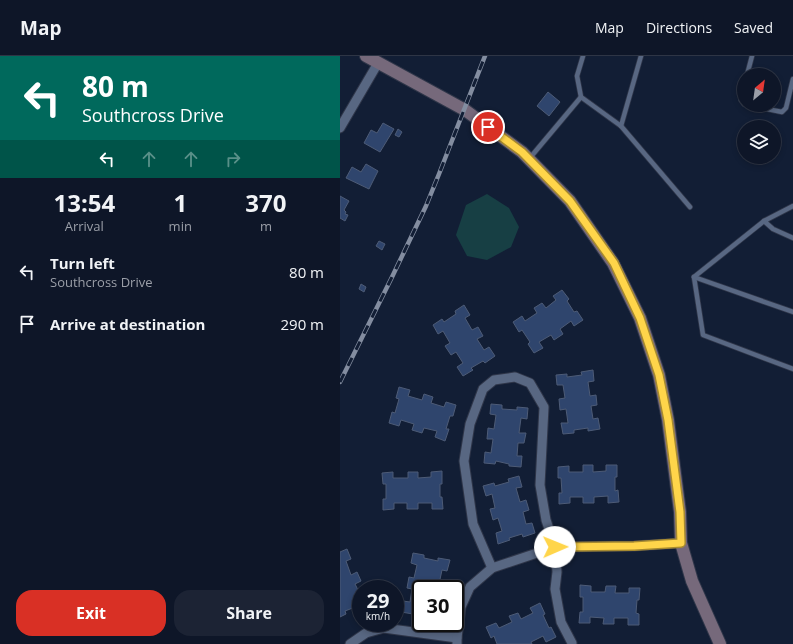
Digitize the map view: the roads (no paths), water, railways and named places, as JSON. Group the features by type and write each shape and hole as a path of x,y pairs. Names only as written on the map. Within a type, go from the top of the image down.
{"street":[{"path":"366,56 465,110 522,152 570,201 614,263 640,318 659,375 668,420 680,512 681,543 692,581 720,644"},
{"path":"340,128 378,63"},
{"path":"492,568 472,524 464,461 470,424 483,389 494,380 515,377 530,383 544,407 540,485 546,520 555,547 555,589 561,622 572,643"},
{"path":"350,644 366,633 384,628 457,641 461,607 470,588 492,568 555,547 634,546 681,543"}],"lane":[{"path":"583,56 577,76 581,97 621,126 690,207"},
{"path":"621,126 641,56"},
{"path":"749,68 752,56"},
{"path":"781,112 786,108 793,79"},
{"path":"528,159 581,97"},
{"path":"694,277 764,220 793,206"},
{"path":"764,220 773,229 793,238"},
{"path":"694,277 793,312"},
{"path":"694,277 703,335 793,370"}],"railway":[{"path":"340,382 426,206 485,56"}]}
